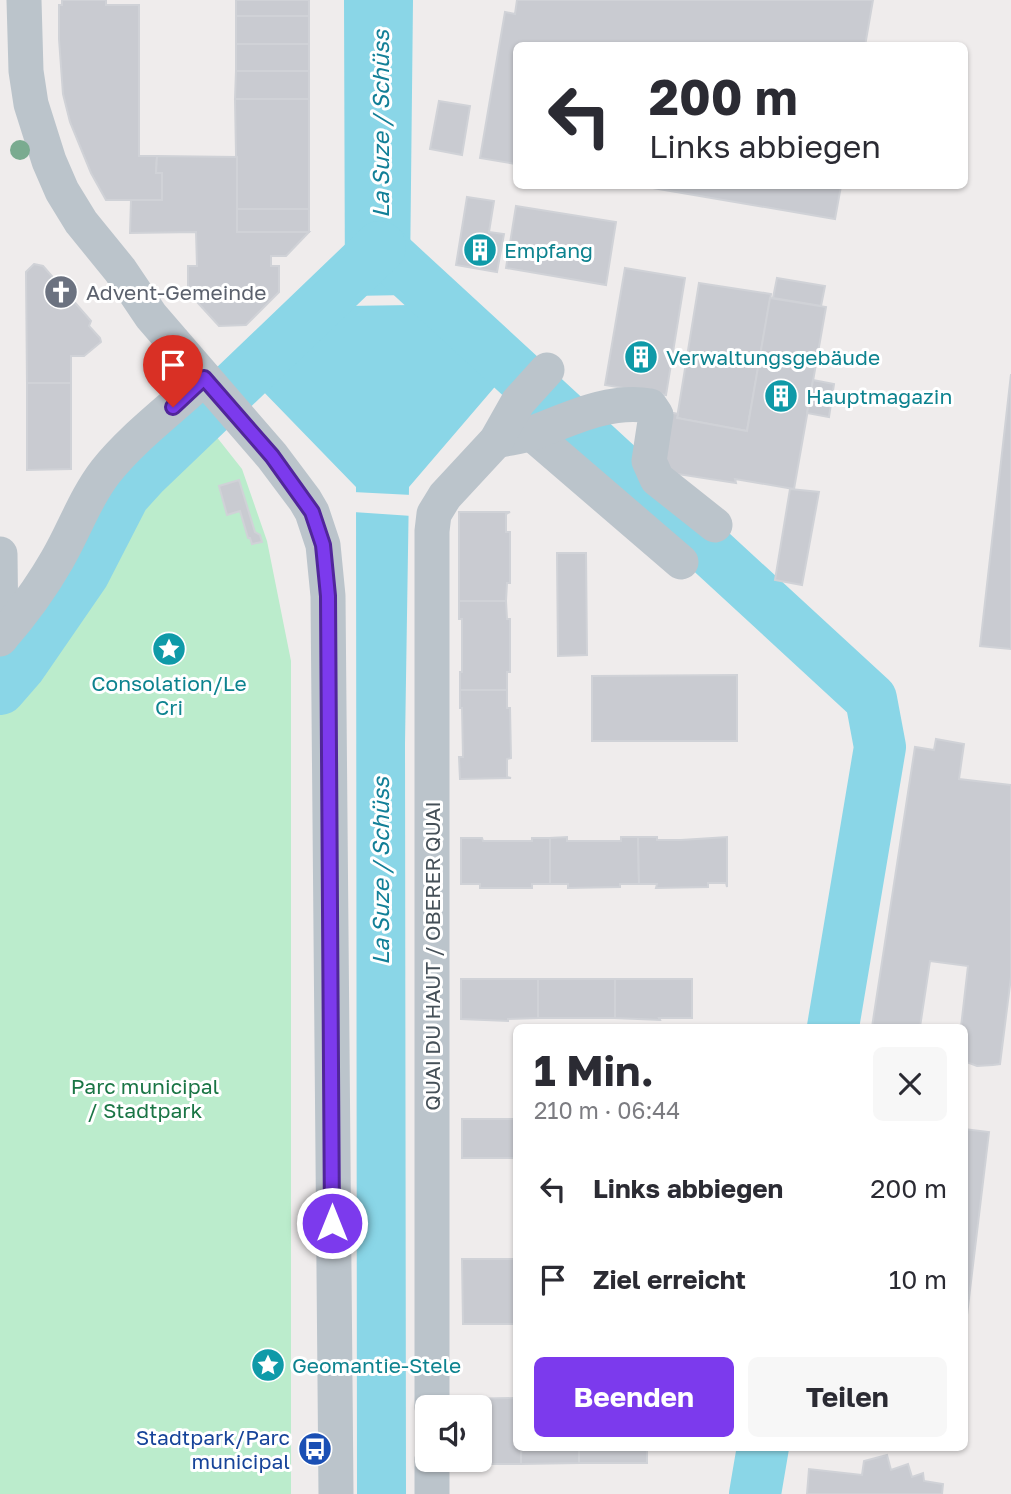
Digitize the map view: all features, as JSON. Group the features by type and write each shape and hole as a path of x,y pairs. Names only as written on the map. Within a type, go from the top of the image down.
{"street":[{"path":"24,0 26,71 32,104 49,161 62,191 81,222 120,270 151,316 272,456 312,512 323,545 327,577 335,1494"},
{"path":"0,638 26,606 56,561 86,502 107,470 125,450 216,393"},
{"path":"536,403 581,414 612,406 650,406 656,415 649,461 657,479 715,525"},
{"path":"536,403 681,562"},
{"name":"QUAI DU HAUT / OBERER QUAI","path":"432,1395 432,531 438,507 448,492 495,441 536,403"},
{"path":"0,554 0,638"},
{"path":"432,1472 432,1494"}],"green space":[{"name":"Parc municipal / Stadtpark","path":"208,426 242,469 267,541 291,661 291,1494 0,1494 0,703 6,699 129,519"}],"water":[{"path":"344,0 413,0 410,275 413,301 499,382 409,487 405,743 406,1494 357,1494 356,487 257,385 345,300"}],"pier":[{"path":"342,286 351,296 407,295 415,287 417,299 411,305 347,306 341,300"},
{"path":"353,492 412,495 412,516 353,512"}],"building":[{"path":"62,0 106,0 106,5 139,5 139,156 157,156 156,173 162,173 162,200 106,200 91,173 70,122 63,94 59,39 59,5 62,5"},
{"path":"236,0 309,0 309,16 236,16"},
{"path":"517,0 873,0 866,42 513,42 513,164 480,158 505,12 515,14"},
{"path":"236,16 309,16 309,44 236,44"},
{"path":"236,44 309,44 309,71 236,71"},
{"path":"236,71 309,71 309,99 235,99"},
{"path":"235,99 309,99 309,209 237,209"},
{"path":"439,101 470,106 462,155 430,149"},
{"path":"157,156 237,157 237,232 309,232 286,256 271,256 271,266 279,266 279,292 246,325 219,326 188,292 188,266 197,266 196,232 130,233 131,200 162,200 162,173 156,173"},
{"path":"659,189 840,189 835,219"},
{"name":"Empfang","path":"467,197 494,201 489,232 504,234 497,272 456,265"},
{"path":"516,206 616,222 606,285 506,268"},
{"path":"237,209 309,209 309,232 237,232"},
{"path":"34,264 43,266 91,321 89,326 100,338 101,342 84,356 71,356 71,383 27,383 26,272"},
{"name":"Verwaltungsgebäude","path":"625,268 685,278 666,395 605,385"},
{"path":"777,278 825,286 821,306 773,298"},
{"path":"699,283 771,294 747,431 677,418"},
{"name":"Hauptmagazin","path":"770,298 826,307 794,489 735,479 736,483 658,471 669,412 678,414 677,418 747,431"},
{"path":"1011,374 1011,649 980,646"},
{"path":"813,380 834,384 829,417 807,413"},
{"path":"27,383 71,383 71,469 27,470"},
{"path":"239,480 255,532 260,535 262,542 252,544 240,511 227,515 219,486"},
{"path":"790,489 819,492 802,585 775,580"},
{"path":"459,512 510,512 506,514 506,532 510,532 510,583 507,583 506,601 459,601"},
{"path":"557,553 586,553 587,655 558,656"},
{"path":"459,601 506,601 507,619 510,619 510,672 507,672 507,690 460,690 462,619 459,619"},
{"path":"737,675 737,741 592,741 592,676"},
{"path":"460,690 507,690 511,758 507,759 507,777 511,778 460,779 459,757 463,757"},
{"path":"936,739 964,744 959,779 1011,785 1011,977 1000,1064 977,1066 968,1063 968,1024 961,1024 968,966 930,961 920,1024 872,1024 915,747 934,750"},
{"path":"567,837 567,841 621,841 621,837 638,837 639,884 568,888 568,884 550,884 550,838"},
{"path":"638,837 681,840 727,837 727,887 726,883 708,883 708,887 656,888 657,884 639,884"},
{"path":"461,838 532,841 532,838 550,838 550,884 532,884 532,888 480,888 480,884 461,884"},
{"path":"461,979 538,979 538,1018 508,1021 461,1019"},
{"path":"538,979 615,979 615,1018 538,1018"},
{"path":"615,979 692,979 692,1018 615,1018"},
{"path":"462,1119 513,1119 513,1158 462,1158"},
{"path":"968,1129 989,1132 968,1307"},
{"path":"462,1259 513,1259 513,1324 463,1324"},
{"path":"492,1398 513,1398 513,1451 521,1451 521,1464 492,1464"},
{"path":"521,1451 579,1451 579,1463 521,1464"},
{"path":"579,1451 647,1451 647,1463 579,1463"},
{"path":"887,1455 891,1470 908,1464 912,1477 923,1473 924,1481 943,1484 942,1494 807,1494 809,1469 862,1475 864,1461"}],"waterway":[{"name":"La Suze / Schüss","path":"380,247 871,699 880,747 834,1024"},
{"name":"La Suze / Schüss","path":"0,689 20,666 84,573 124,495 380,247"},
{"name":"La Suze / Schüss","path":"755,1494 762,1451"}],"place":[{"name":"Empfang","path":"480,250"},
{"name":"Advent-Gemeinde","path":"61,292"},
{"name":"Verwaltungsgebäude","path":"641,357"},
{"name":"Hauptmagazin","path":"781,396"},
{"name":"Consolation/Le Cri","path":"169,649"},
{"name":"Geomantie-Stele","path":"268,1365"},
{"name":"Stadtpark/Parc municipal","path":"315,1449"}],"route":[{"path":"173,407 204,378 272,456 305,500 323,545 328,596 332,1223"}]}
